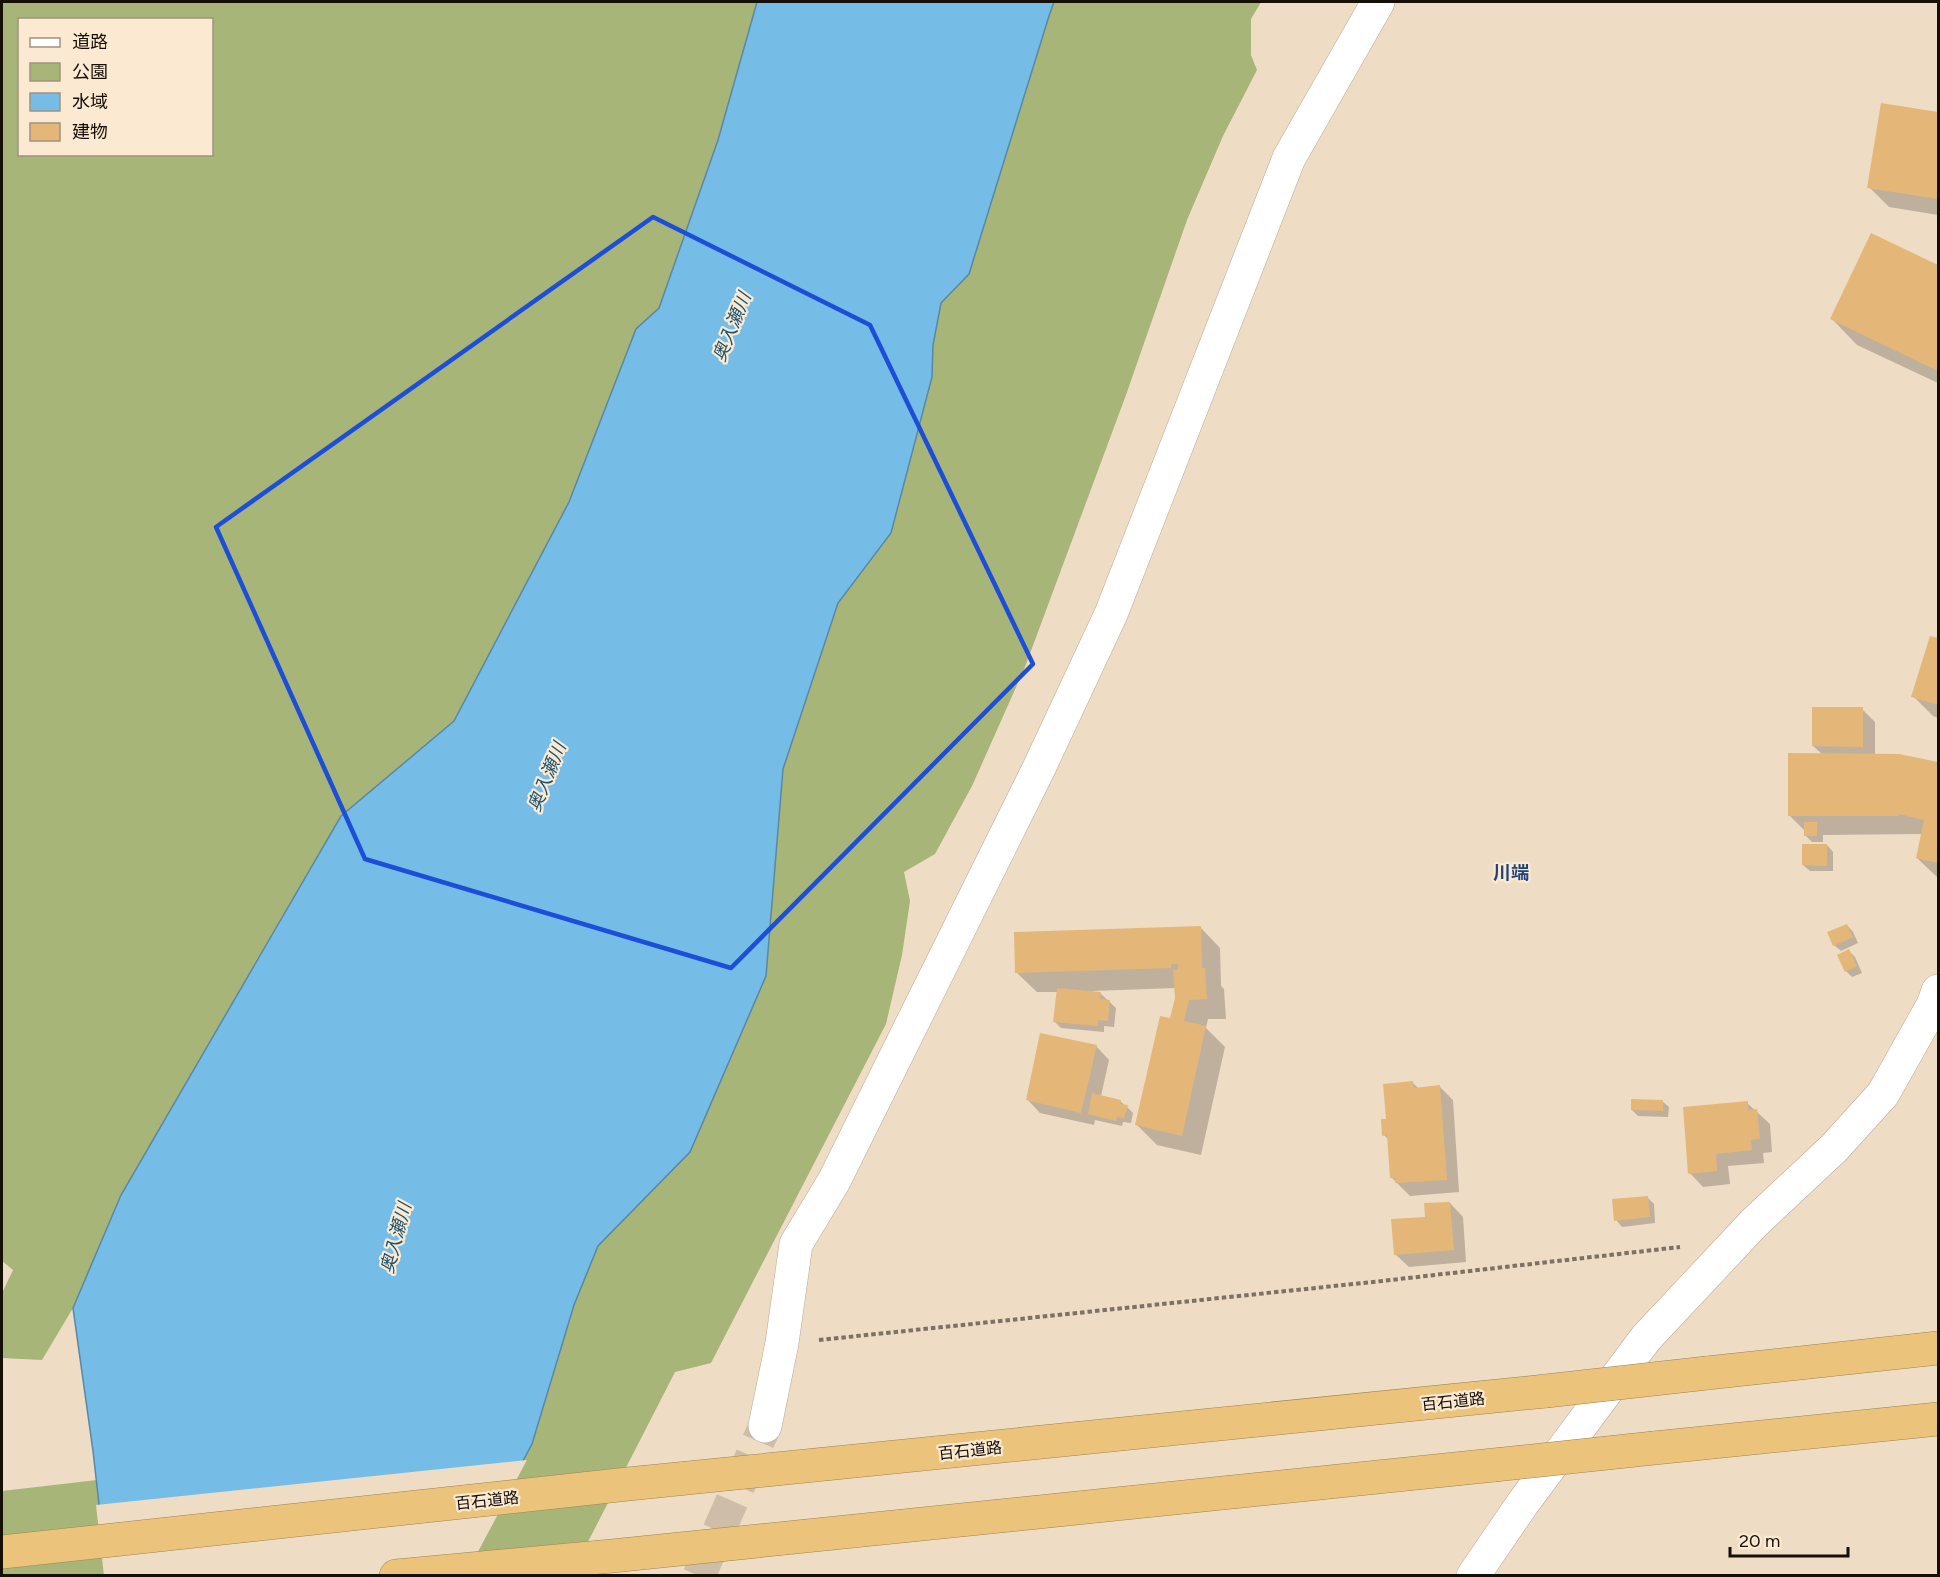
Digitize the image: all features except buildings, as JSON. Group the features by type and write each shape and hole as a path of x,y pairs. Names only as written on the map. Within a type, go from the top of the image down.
{"highway":[{"name":"百石道路","path":"2,1552 628,1484 1546,1391 1938,1348"},
{"path":"396,1575 612,1556 1938,1419"}],"street":[{"path":"765,1426 782,1343 796,1244 834,1181 1044,757 1111,614 1289,158 1378,2"},
{"path":"1473,1575 1523,1503 1646,1338 1754,1223 1834,1149 1883,1094 1933,1005 1938,991"}],"path":[{"path":"782,1343 1359,1284 1681,1247"}],"highlighted area":[{"path":"653,217 870,325 1033,664 731,968 365,859 216,527"}],"green space":[{"path":"2,2 757,2 718,140 659,308 636,329 569,502 454,722 341,816 121,1195 73,1308 42,1360 2,1358 2,1293 13,1270 2,1261"},
{"path":"1054,2 1261,2 1251,19 1251,55 1257,70 1223,136 1187,220 1126,395 1025,667 972,786 935,854 904,872 910,901 902,955 886,1024 711,1363 675,1372 571,1575 462,1576 598,1246 690,1152 766,976 783,769 838,603 891,532 932,377 933,345 941,302 969,274"},
{"path":"97,1480 107,1575 2,1575 2,1491"}],"water":[{"name":"奥入瀬川","path":"757,2 1054,2 969,274 941,303 933,345 932,377 891,533 838,603 783,769 766,976 690,1152 598,1246 574,1305 532,1444 462,1575 107,1575 73,1308 121,1195 341,816 454,721 569,502 636,329 659,308 718,140"}],"pier":[{"path":"527,1460 465,1576 104,1576 96,1505"}],"tunnel":[{"path":"699,1576 765,1426"}],"district":[{"name":"川端","path":"1511,873"}]}
